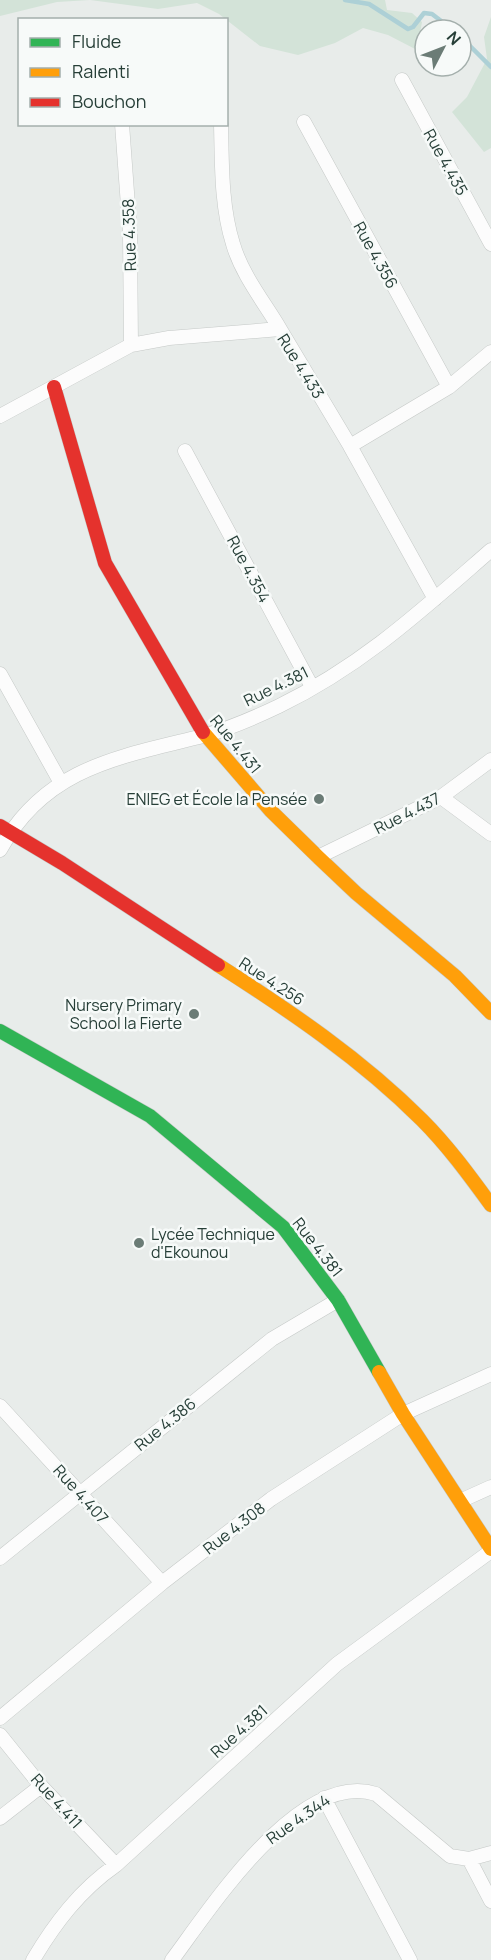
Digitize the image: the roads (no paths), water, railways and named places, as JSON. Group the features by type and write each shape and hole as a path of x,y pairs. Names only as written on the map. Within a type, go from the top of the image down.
{"street":[{"name":"Rue 4.435","path":"402,80 491,244"},
{"name":"Rue 4.356","path":"304,122 449,387"},
{"name":"Rue 4.358","path":"122,126 130,233 131,345"},
{"path":"220,126 221,171 233,245 242,265 280,329"},
{"name":"Rue 4.433","path":"0,416 131,345 169,338 280,329 350,446 435,598"},
{"path":"350,446 449,387 491,352"},
{"name":"Rue 4.431","path":"54,387 90,520 105,563 205,735 271,811 318,857 356,893 456,976 491,1013"},
{"name":"Rue 4.354","path":"185,451 312,687"},
{"name":"Rue 4.381","path":"0,850 5,829 61,783 114,758 205,735 279,706 371,652 491,550"},
{"path":"0,674 61,783"},
{"name":"Rue 4.437","path":"318,857 441,797 491,760"},
{"path":"441,797 491,834"},
{"name":"Rue 4.256","path":"5,829 306,1022 375,1075 422,1119 475,1180 491,1205"},
{"name":"Rue 4.381","path":"0,1031 34,1048 150,1116 283,1227 338,1300 403,1414 491,1550 337,1664 116,1865 98,1878 68,1908 33,1960"},
{"name":"Rue 4.386","path":"0,1558 272,1339 338,1300"},
{"name":"Rue 4.308","path":"0,1718 162,1583 271,1499 403,1414 491,1374"},
{"name":"Rue 4.407","path":"0,1406 162,1583"},
{"path":"460,1501 491,1487"},
{"name":"Rue 4.411","path":"0,1735 41,1786 116,1865"},
{"path":"0,1818 41,1786"},
{"name":"Rue 4.344","path":"172,1960 239,1869 267,1840 324,1798 342,1791 361,1789 376,1794 450,1856 470,1859"},
{"path":"324,1798 410,1960"},
{"path":"491,1853 470,1859 491,1901"}],"waterway":[{"path":"345,0 369,4 408,29 413,27"},
{"path":"420,18 424,13 432,14 437,18"},
{"path":"473,49 491,67"}],"place":[{"name":"ENIEG et École la Pensée","path":"319,799"},
{"name":"Nursery Primary School la Fierte","path":"194,1014"},
{"name":"Lycée Technique d'Ekounou","path":"139,1243"}]}
